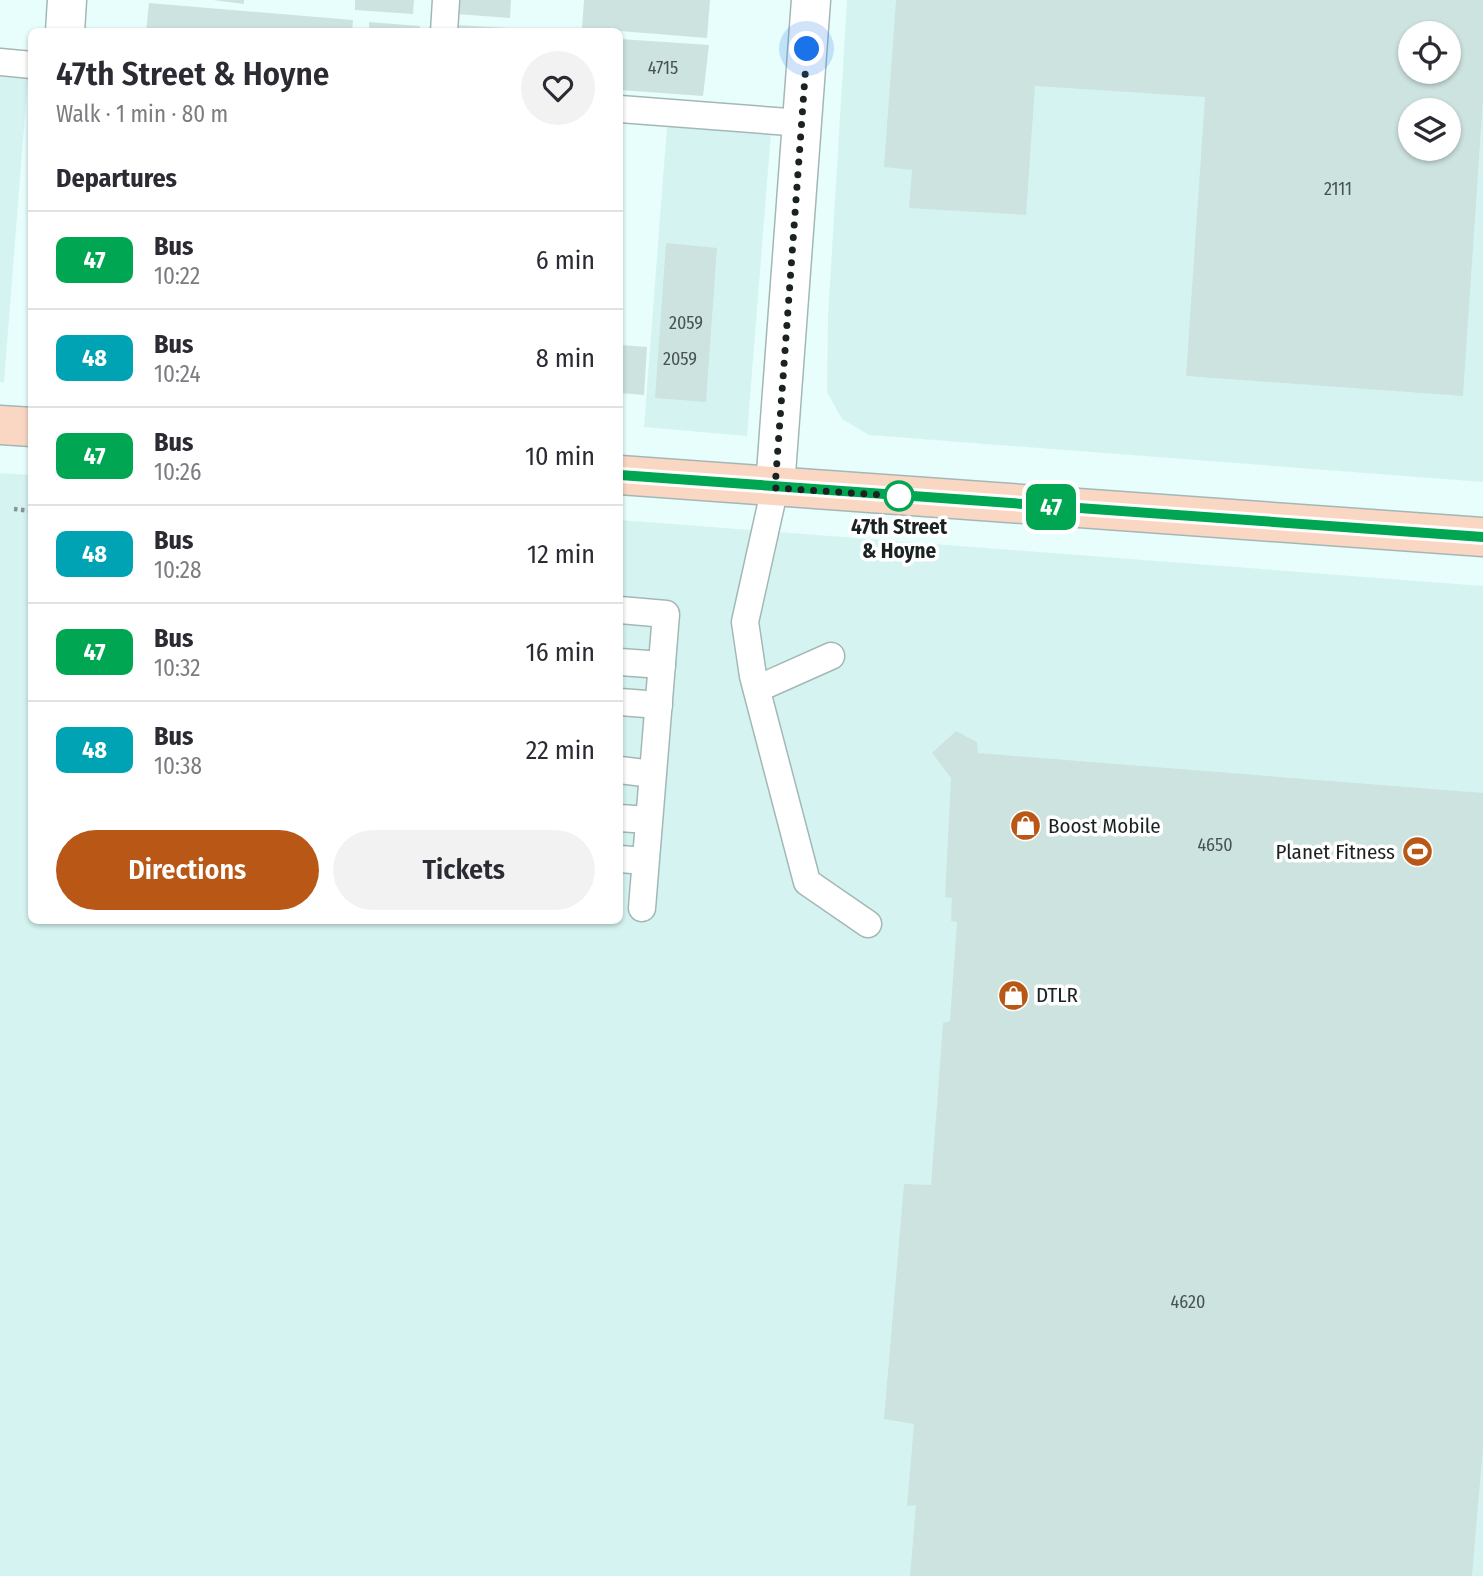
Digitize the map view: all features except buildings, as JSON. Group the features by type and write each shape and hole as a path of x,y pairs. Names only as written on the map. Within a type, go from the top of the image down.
{"main road":[{"path":"0,425 28,427"},
{"path":"623,475 1483,537"}],"street":[{"path":"65,28 67,0"},
{"path":"775,488 811,0"}],"lane":[{"path":"444,28 446,0"},
{"path":"0,62 28,65"},
{"path":"623,109 802,123"},
{"path":"775,488 745,622 757,689 807,882 868,924"},
{"path":"623,610 666,614 648,820 632,860 642,908"},
{"path":"757,689 831,656"},
{"path":"623,662 662,666"},
{"path":"623,702 659,705"},
{"path":"623,770 652,774"},
{"path":"623,818 648,820"}],"path":[{"path":"14,509 28,511"}],"shaded area":[{"path":"847,0 1483,0 1483,482 869,435 842,419 827,392 828,317"},
{"path":"0,62 28,64 28,77 4,382 0,382"},
{"path":"668,113 772,120 747,436 644,427"},
{"path":"0,473 28,475 28,924 623,924 623,520 1483,586 1483,1576 0,1576"}],"bus line":[{"name":"47","path":"623,475 1483,537"}],"place":[{"name":"47th Street & Hoyne","path":"899,496"},
{"name":"Boost Mobile","path":"1025,826"},
{"name":"Planet Fitness","path":"1418,852"},
{"name":"DTLR","path":"1013,995"}],"route":[{"path":"807,49 775,488 899,496"}]}
